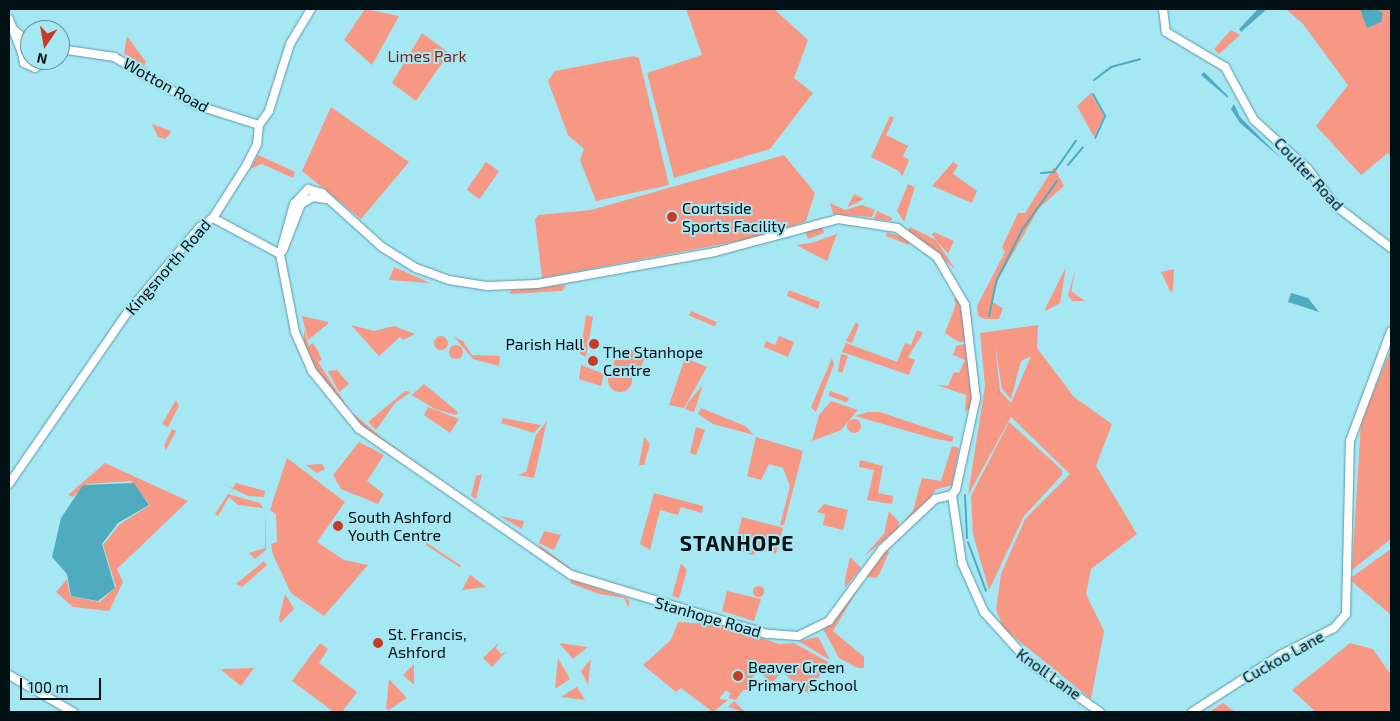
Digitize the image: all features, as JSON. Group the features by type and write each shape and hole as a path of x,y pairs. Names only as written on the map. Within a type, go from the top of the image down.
{"street":[{"name":"Kingsnorth Road","path":"9,484 127,313 200,226 213,218 254,150 259,125 269,111 290,44 311,9"},
{"name":"Coulter Road","path":"1163,9 1166,32 1225,67 1254,120 1307,168 1336,206 1391,248"},
{"path":"9,19 20,48"},
{"path":"12,27 20,35"},
{"name":"Wotton Road","path":"71,50 114,57 199,106 259,125"},
{"name":"Stanhope Road","path":"316,190 382,247 416,268 449,280 488,286 560,280 715,252 816,223 838,219 876,223 904,233 948,269 965,305 970,328 975,416 952,495 935,500 882,549 830,621 798,636 767,634 590,583 553,566 345,417 312,371 296,332 280,254 288,218 299,196 316,190"},
{"path":"213,218 280,254"},
{"name":"Cuckoo Lane","path":"1192,712 1282,654 1334,628 1346,614 1350,440 1391,331"},
{"name":"Knoll Lane","path":"952,495 962,563 984,612 1030,663 1100,712"},
{"path":"9,675 73,712"}],"green space":[{"path":"365,9 399,16 372,65 344,40"},
{"path":"686,9 774,9 808,40 794,78 813,93 770,149 674,178 647,73 702,55"},
{"path":"1286,9 1391,9 1391,157 1388,153 1361,175 1316,126 1348,85 1303,24"},
{"path":"1231,30 1240,35 1219,54 1214,49"},
{"name":"Limes Park","path":"422,33 449,53 416,101 392,83"},
{"path":"127,36 146,62 144,66 124,54"},
{"path":"634,56 639,58 669,185 596,201 580,160 584,149 568,135 548,81 555,71"},
{"path":"1091,93 1104,116 1094,137 1077,106"},
{"path":"331,107 409,162 361,219 302,171"},
{"path":"890,116 894,118 886,135 908,146 903,156 909,160 902,177 899,171 871,157"},
{"path":"152,124 171,131 170,134 165,139 158,137"},
{"path":"258,155 295,172 293,178 262,164 250,169"},
{"name":"Courtside Sports Facility","path":"784,155 815,193 806,221 765,236 542,278 535,219 539,215 591,210"},
{"path":"486,162 499,171 480,199 466,190"},
{"path":"953,162 958,165 953,174 977,191 972,203 932,186"},
{"path":"1054,167 1064,186 1039,208 997,281 992,302 1003,308 999,319 985,319 978,316 977,306 1005,252 1002,247 1018,213 1025,213"},
{"path":"908,184 915,187 904,222 897,211"},
{"path":"854,194 864,199 848,207 848,206"},
{"path":"830,203 845,210 862,205 875,210 872,217 833,214"},
{"path":"877,211 892,218 891,221 874,219"},
{"path":"822,226 824,233 808,239 805,231"},
{"path":"910,227 936,240 955,269 908,231"},
{"path":"887,232 908,239 909,245 886,236"},
{"path":"934,232 954,241 948,254 932,235"},
{"path":"837,234 827,261 796,245 811,243"},
{"path":"394,267 430,283 389,280"},
{"path":"1066,267 1060,303 1046,311 1045,309"},
{"path":"1076,268 1071,291 1085,301 1072,301 1068,295"},
{"path":"1174,269 1173,289 1171,293 1161,272"},
{"path":"566,285 562,291 509,294 512,290"},
{"path":"789,290 820,302 818,309 787,296"},
{"path":"958,298 968,341 959,342 945,333 956,304 954,299"},
{"path":"691,311 717,322 715,327 689,316"},
{"path":"586,315 593,317 586,357 580,354"},
{"path":"302,316 328,322 328,324 308,340"},
{"path":"856,322 859,325 852,343 846,341"},
{"path":"351,325 374,331 394,326 415,334 403,340 400,337 379,356"},
{"path":"1038,325 1037,348 1074,397 1112,424 1096,466 1137,534 1091,569 1086,594 1104,631 1091,699 1003,628 996,609 1001,574 1025,519 1070,474 1011,417 968,495 985,386 980,333","holes":["995,344 1002,389 1011,399 1021,361 1031,356 1011,403 1000,391"]},
{"path":"304,330 309,346 313,343 322,360 318,362 350,411 345,410 318,374 304,345"},
{"path":"917,330 923,333 908,357 915,360 909,375 842,352 846,343 897,362 905,343 911,345"},
{"path":"438,336 444,336 448,343 444,350 438,350 434,346 434,340"},
{"path":"779,336 794,342 788,357 764,347 766,341 775,345"},
{"path":"454,337 463,341 472,355 500,356 499,366 473,359"},
{"path":"968,343 972,407 965,412 966,395 937,385 948,386 954,372 959,373 965,360 953,355 956,346"},
{"path":"453,345 459,345 463,352 459,359 453,359 449,355 449,349"},
{"path":"1391,349 1391,539 1352,570 1361,422"},
{"path":"631,350 646,355 639,372 613,365 617,351 629,354"},
{"path":"841,354 848,356 842,373 838,371"},
{"path":"685,358 707,367 684,408 669,405"},
{"path":"832,358 834,364 816,412 811,407"},
{"path":"581,365 604,374 601,386 579,379"},
{"path":"620,368 629,371 632,380 629,389 620,392 611,389 608,380 611,371"},
{"path":"337,370 349,384 339,392 328,371"},
{"path":"424,384 458,412 456,415 435,409 412,395"},
{"path":"703,385 694,412 685,409 689,401"},
{"path":"405,391 411,392 395,403 376,430 368,422"},
{"path":"830,391 849,398 847,403 828,396"},
{"path":"176,400 179,406 168,427 162,424"},
{"path":"831,401 858,410 841,430 812,441 819,415"},
{"path":"428,407 459,419 450,433 424,415"},
{"path":"701,408 745,426 754,435 713,424 698,414"},
{"path":"868,412 880,412 954,437 952,442 932,438 855,416"},
{"path":"354,414 383,439 444,482 368,432 355,421"},
{"path":"503,418 541,425 534,433 501,423"},
{"path":"851,419 857,419 861,426 857,433 851,433 847,429 847,423"},
{"path":"547,421 534,478 518,475 526,472 536,435"},
{"path":"1009,422 1062,470 1062,475 1024,516 989,590 973,534 971,496"},
{"path":"696,427 705,430 696,455 690,453"},
{"path":"172,429 176,431 166,450 164,446"},
{"path":"644,437 650,444 644,465 639,465"},
{"path":"756,437 803,451 784,525 780,525 790,486 783,468 769,464 761,480 747,476"},
{"path":"359,442 384,455 367,481 384,494 378,504 341,489 333,475"},
{"path":"952,446 959,448 952,485 935,490 926,506 905,520 913,511 922,478 941,481"},
{"path":"287,458 345,502 317,542 344,560 368,565 324,616 291,593 273,555 271,544 277,542 276,514 270,510"},
{"path":"860,460 883,466 878,493 893,496 892,504 867,500 874,470 859,467"},
{"path":"105,463 188,501 117,569 123,582 109,611 73,607 56,592 67,579 70,596 100,602 116,587 103,545 120,524 150,505 131,481 87,484 73,497 68,495"},
{"path":"322,464 325,469 317,473 306,465"},
{"path":"482,474 476,499 471,496 476,476"},
{"path":"217,481 233,488 236,483 265,491 264,497 248,496"},
{"path":"654,493 703,506 702,513 681,507 678,515 660,510 650,550 640,544"},
{"path":"228,494 260,503 263,508 238,505 229,497 218,516 215,514"},
{"path":"824,504 848,510 843,530 823,525 825,514 817,512"},
{"path":"265,508 266,550 255,559 249,553 265,548"},
{"path":"889,511 899,522 898,529 863,557 884,534"},
{"path":"500,516 524,521 522,529"},
{"path":"742,517 783,528 776,554 758,549 753,555 734,550"},
{"path":"544,531 561,535 554,550 539,543"},
{"path":"427,543 460,565 461,568 426,545"},
{"path":"539,545 570,568 570,570 539,549"},
{"path":"886,547 889,552 880,573 876,578 866,576 833,631 864,657 864,668 858,668 839,658 823,629 838,616"},
{"path":"1391,549 1391,615 1349,579"},
{"path":"850,557 861,568 845,588 845,579"},
{"path":"264,561 267,565 242,587 236,584"},
{"path":"681,563 687,570 679,598 672,596"},
{"path":"470,575 472,576 486,587 462,590"},
{"path":"572,580 625,597 629,600 629,608 624,598 599,594 570,583"},
{"path":"758,585 764,591 758,597 752,591"},
{"path":"727,591 761,599 754,621 722,611"},
{"path":"285,594 294,609 280,623 279,618"},
{"name":"Beaver Green Primary School","path":"678,622 722,625 779,644 794,643 828,662 809,694 782,672 772,683 758,671 749,682 753,686 750,690 743,690 736,700 728,698 731,694 726,690 719,699 728,700 713,712 681,688 676,692 643,665 671,640"},
{"path":"818,637 820,640 830,660 798,641"},
{"path":"320,643 328,649 319,663 357,692 342,712 334,712 292,681"},
{"path":"498,643 496,648 501,654 506,652 492,667 483,658"},
{"path":"559,643 588,647 573,659"},
{"path":"1350,643 1373,649 1391,675 1391,712 1316,712 1292,690"},
{"path":"558,658 570,679 555,689"},
{"path":"591,659 588,685 581,671"},
{"path":"414,664 414,685 403,675"},
{"path":"254,668 241,686 221,670 223,669"},
{"path":"389,679 407,698 389,710 386,709"},
{"path":"577,687 585,700 561,697 575,688"},
{"path":"734,701 744,711 743,712 728,707"},
{"path":"1223,703 1235,712 1209,712"}],"water":[{"path":"1258,9 1267,9 1241,32 1239,29"},
{"path":"1360,9 1377,9 1383,13 1381,22 1367,28"},
{"path":"1204,72 1228,96 1228,98 1201,75"},
{"path":"1234,104 1240,117 1282,159 1240,123 1231,109"},
{"path":"1291,293 1308,298 1319,312 1288,302"},
{"path":"134,483 149,505 118,523 102,544 115,588 98,601 71,596 67,574 52,557 61,518 83,485"}],"waterway":[{"path":"1094,80 1111,67 1140,59"},
{"path":"1093,94 1105,116 1095,138"},
{"path":"1041,173 1054,172 1076,141"},
{"path":"1068,165 1083,147"},
{"path":"989,316 996,282 1022,230 1057,181"},
{"path":"965,495 967,538"},
{"path":"968,542 986,591"}],"place":[{"name":"Courtside Sports Facility","path":"672,217"},
{"name":"Parish Hall","path":"594,344"},
{"name":"The Stanhope Centre","path":"593,361"},
{"name":"South Ashford Youth Centre","path":"338,526"},
{"name":"St. Francis, Ashford","path":"378,643"},
{"name":"Beaver Green Primary School","path":"738,676"}],"district":[{"name":"STANHOPE","path":"737,543"}]}
